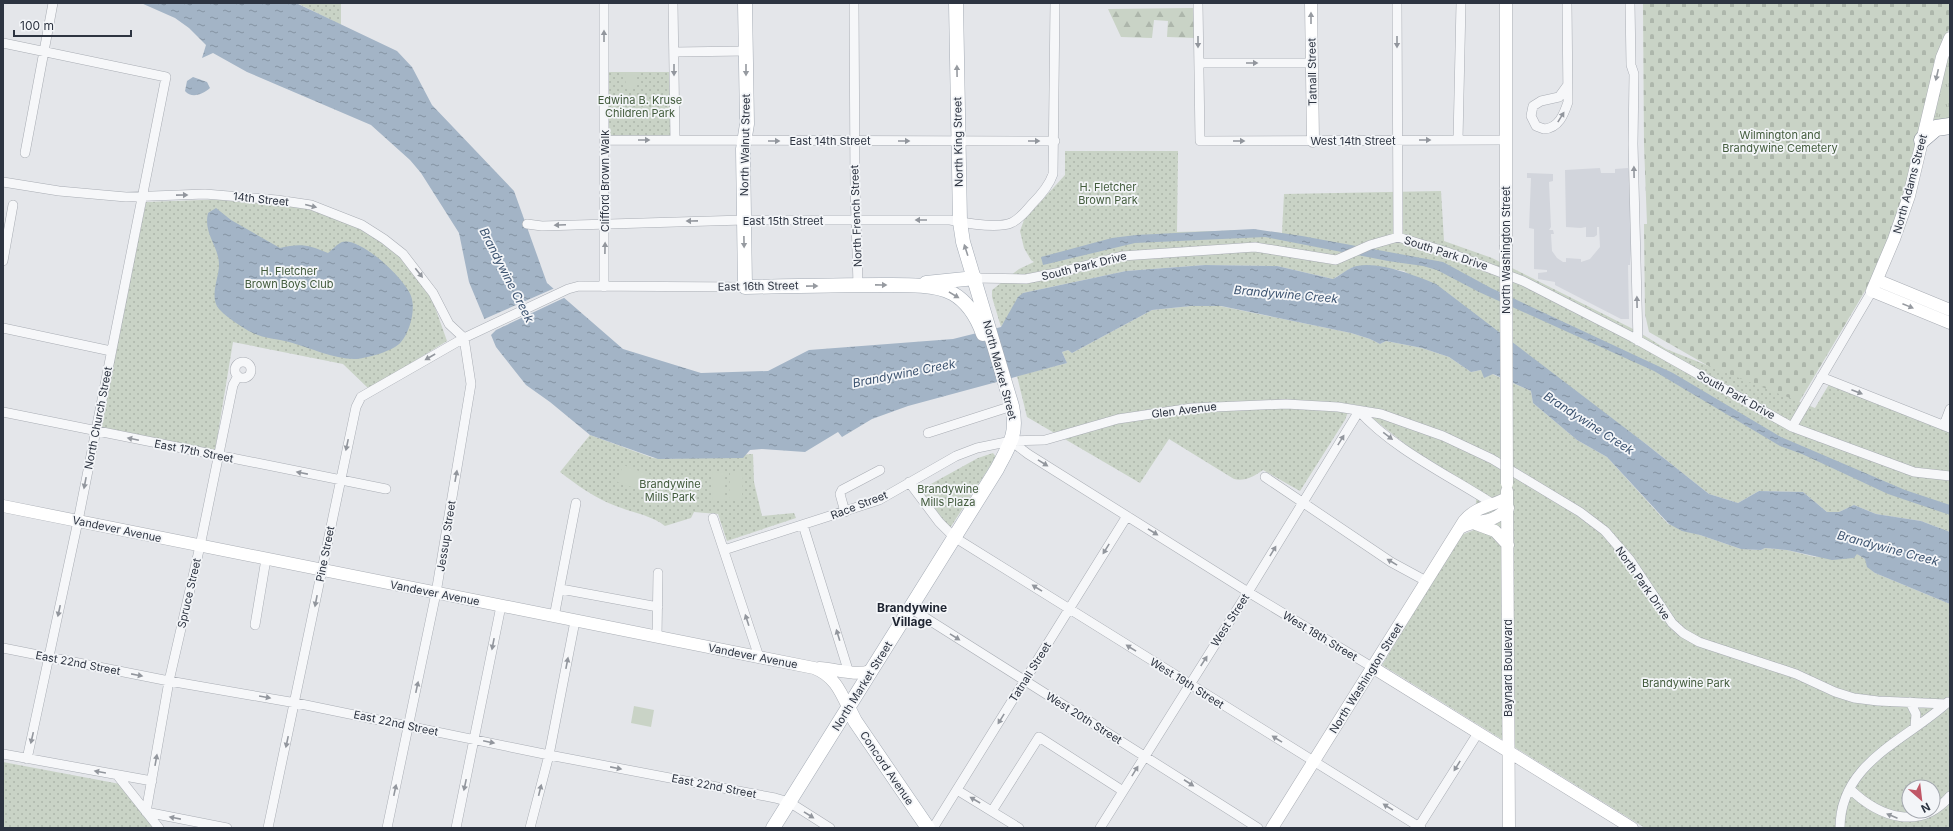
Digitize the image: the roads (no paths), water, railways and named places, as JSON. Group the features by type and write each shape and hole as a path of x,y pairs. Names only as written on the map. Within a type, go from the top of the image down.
{"highway":[{"path":"1922,140 1936,128 1950,126"}],"main road":[{"name":"North Walnut Street","path":"745,287 744,140 747,124 746,3"},
{"name":"North King Street","path":"956,3 957,141 960,222 963,242 975,278"},
{"path":"903,285 975,278"},
{"name":"North Market Street","path":"773,828 997,469 1011,441 1015,427 1012,406 982,320 975,278"},
{"name":"East 16th Street","path":"745,287 903,285 932,288 951,293 963,301 982,320"},
{"name":"Concord Avenue","path":"848,707 855,721 928,828"}],"street":[{"path":"25,153 53,3"},
{"name":"Clifford Brown Walk","path":"604,3 604,287"},
{"path":"673,3 675,140"},
{"name":"North French Street","path":"854,3 854,141 858,285"},
{"path":"960,222 978,224 1006,224 1018,218 1038,198 1051,180 1055,166 1055,3"},
{"path":"1198,3 1199,63 1311,63"},
{"name":"Tatnall Street","path":"1311,3 1313,141"},
{"path":"1397,3 1398,238"},
{"path":"1458,140 1461,3"},
{"name":"North Washington Street","path":"1272,828 1426,581 1464,525 1468,516 1474,511 1493,504 1508,503 1506,3"},
{"path":"1567,3 1568,102 1559,120 1548,129 1536,126 1531,116 1533,106 1541,101 1559,97 1567,86"},
{"path":"1630,3 1631,65 1634,74 1633,144 1638,341"},
{"name":"North Adams Street","path":"1792,427 1872,292 1877,280 1900,223 1942,57 1950,38"},
{"path":"3,44 44,52"},
{"path":"674,52 746,51"},
{"name":"North Church Street","path":"27,759 50,658 78,521 166,77 44,52"},
{"name":"West 14th Street","path":"1199,63 1200,140 1506,140"},
{"name":"East 14th Street","path":"605,140 1054,141"},
{"name":"14th Street","path":"3,182 59,191 118,197 205,194 277,200 311,205 362,225 384,239 403,254 433,293 449,324 464,338"},
{"path":"3,261 13,205"},
{"name":"East 15th Street","path":"527,224 542,226 744,220 950,220 960,222"},
{"name":"South Park Drive","path":"975,278 1026,279 1136,254 1255,247 1328,260 1336,260 1370,245 1398,238 1447,252 1523,281 1638,341 1792,427 1914,472 1936,476 1950,476"},
{"path":"1877,280 1950,310"},
{"name":"East 16th Street","path":"464,338 568,289 579,286 745,287"},
{"path":"1872,292 1950,323"},
{"path":"3,328 111,351"},
{"name":"Pine Street","path":"268,828 296,703 356,407 361,397 464,338"},
{"name":"Jessup Street","path":"387,828 436,593 471,384 464,338"},
{"name":"Spruce Street","path":"146,812 169,681 200,546 217,456 233,385 238,376"},
{"path":"1821,377 1947,426 1950,409"},
{"name":"Glen Avenue","path":"1011,441 1045,440 1118,419 1164,411 1211,406 1286,404 1359,410"},
{"path":"928,433 1012,406"},
{"path":"1359,410 1368,421 1391,439 1493,504"},
{"name":"West Street","path":"1100,828 1188,684 1248,592 1359,410"},
{"name":"North Park Drive","path":"1359,410 1401,421 1492,459 1580,512 1605,531 1630,560 1672,623 1691,638 1796,674 1844,695 1864,700 1948,702"},
{"name":"East 17th Street","path":"3,412 386,489"},
{"name":"Race Street","path":"724,550 879,500 956,456 977,448 1011,441"},
{"name":"West 18th Street","path":"1011,441 1028,454 1248,592 1632,828"},
{"path":"844,512 840,494 842,490 880,470"},
{"path":"1265,477 1391,562 1426,581"},
{"name":"West 19th Street","path":"909,482 939,522 954,536 1419,828"},
{"path":"554,617 561,589 576,503"},
{"path":"1464,525 1488,521 1508,503"},
{"name":"Baynard Boulevard","path":"1508,503 1509,828"},
{"name":"Vandever Avenue","path":"3,506 814,668 830,677 841,692 848,707"},
{"name":"Tatnall Street","path":"933,828 1127,516"},
{"path":"713,518 759,658"},
{"path":"803,525 849,672"},
{"path":"1464,525 1490,528 1500,535 1508,545"},
{"path":"255,625 266,559"},
{"path":"657,637 658,573"},
{"path":"561,589 658,607"},
{"path":"456,828 501,606"},
{"name":"West 20th Street","path":"910,608 1145,755 1258,828"},
{"path":"533,827 576,620"},
{"name":"East 22nd Street","path":"3,648 169,681 296,703 409,725 549,755 775,798 789,802 830,828"},
{"path":"814,668 860,674 871,671"},
{"path":"1910,702 1916,714 1916,727"},
{"path":"1840,828 1844,805 1850,789 1863,769 1873,758 1893,742 1916,727 1948,702"},
{"path":"1419,828 1478,733"},
{"path":"992,811 1039,737 1122,792"},
{"path":"3,754 152,781"},
{"path":"117,775 159,828"},
{"path":"1850,789 1860,798 1890,816 1909,820 1924,818 1932,814 1939,809 1950,796"},
{"path":"957,790 1019,828"},
{"path":"146,812 227,828"}],"water":[{"name":"Brandywine Creek","path":"141,3 296,3 397,51 412,67 432,105 514,191 547,283 623,349 701,373 768,371 809,350 953,339 1001,327 1018,297 1023,293 1126,271 1205,265 1277,266 1333,279 1351,268 1360,265 1394,269 1436,284 1646,444 1709,494 1738,503 1759,491 1803,492 1827,512 1839,512 1854,505 1876,514 1921,521 1950,532 1950,604 1875,573 1867,567 1865,559 1857,554 1854,558 1832,560 1787,550 1765,548 1761,550 1741,549 1700,535 1682,531 1669,524 1607,457 1577,440 1533,403 1531,391 1493,374 1484,378 1481,370 1471,372 1449,357 1422,348 1386,341 1380,344 1351,333 1221,306 1191,306 1152,310 1072,353 1068,350 1062,352 1067,363 908,406 872,419 842,437 838,432 805,452 762,449 750,450 743,458 658,459 590,435 550,402 526,385 496,347 469,282 459,233 421,173 410,160 371,125 247,72 213,53 202,58 206,45 189,28 175,18"},
{"path":"193,77 207,82 210,88 198,95 191,95 185,91 187,81"},
{"path":"216,208 231,220 280,248 299,245 315,248 328,253 342,242 350,242 370,252 392,270 401,280 411,296 413,307 411,320 407,332 401,342 379,354 354,359 338,357 289,342 259,336 239,325 219,309 215,299 215,287 219,265 217,252 209,234 207,220 208,213"},
{"path":"1254,229 1302,236 1443,262 1491,288 1673,373 1781,437 1905,490 1950,505 1950,515 1888,494 1802,454 1780,446 1654,371 1479,292 1437,270 1423,266 1388,261 1265,237 1135,243 1043,265 1041,257 1112,238 1136,235"}],"district":[{"name":"Brandywine Village","path":"912,614"}],"park label":[{"name":"Edwina B. Kruse Children Park","path":"640,106"},
{"name":"Wilmington and Brandywine Cemetery","path":"1780,141"},
{"name":"H. Fletcher Brown Park","path":"1108,193"},
{"name":"H. Fletcher Brown Boys Club","path":"289,277"},
{"name":"Brandywine Mills Park","path":"670,490"},
{"name":"Brandywine Mills Plaza","path":"948,495"},
{"name":"Brandywine Park","path":"1686,683"}]}
